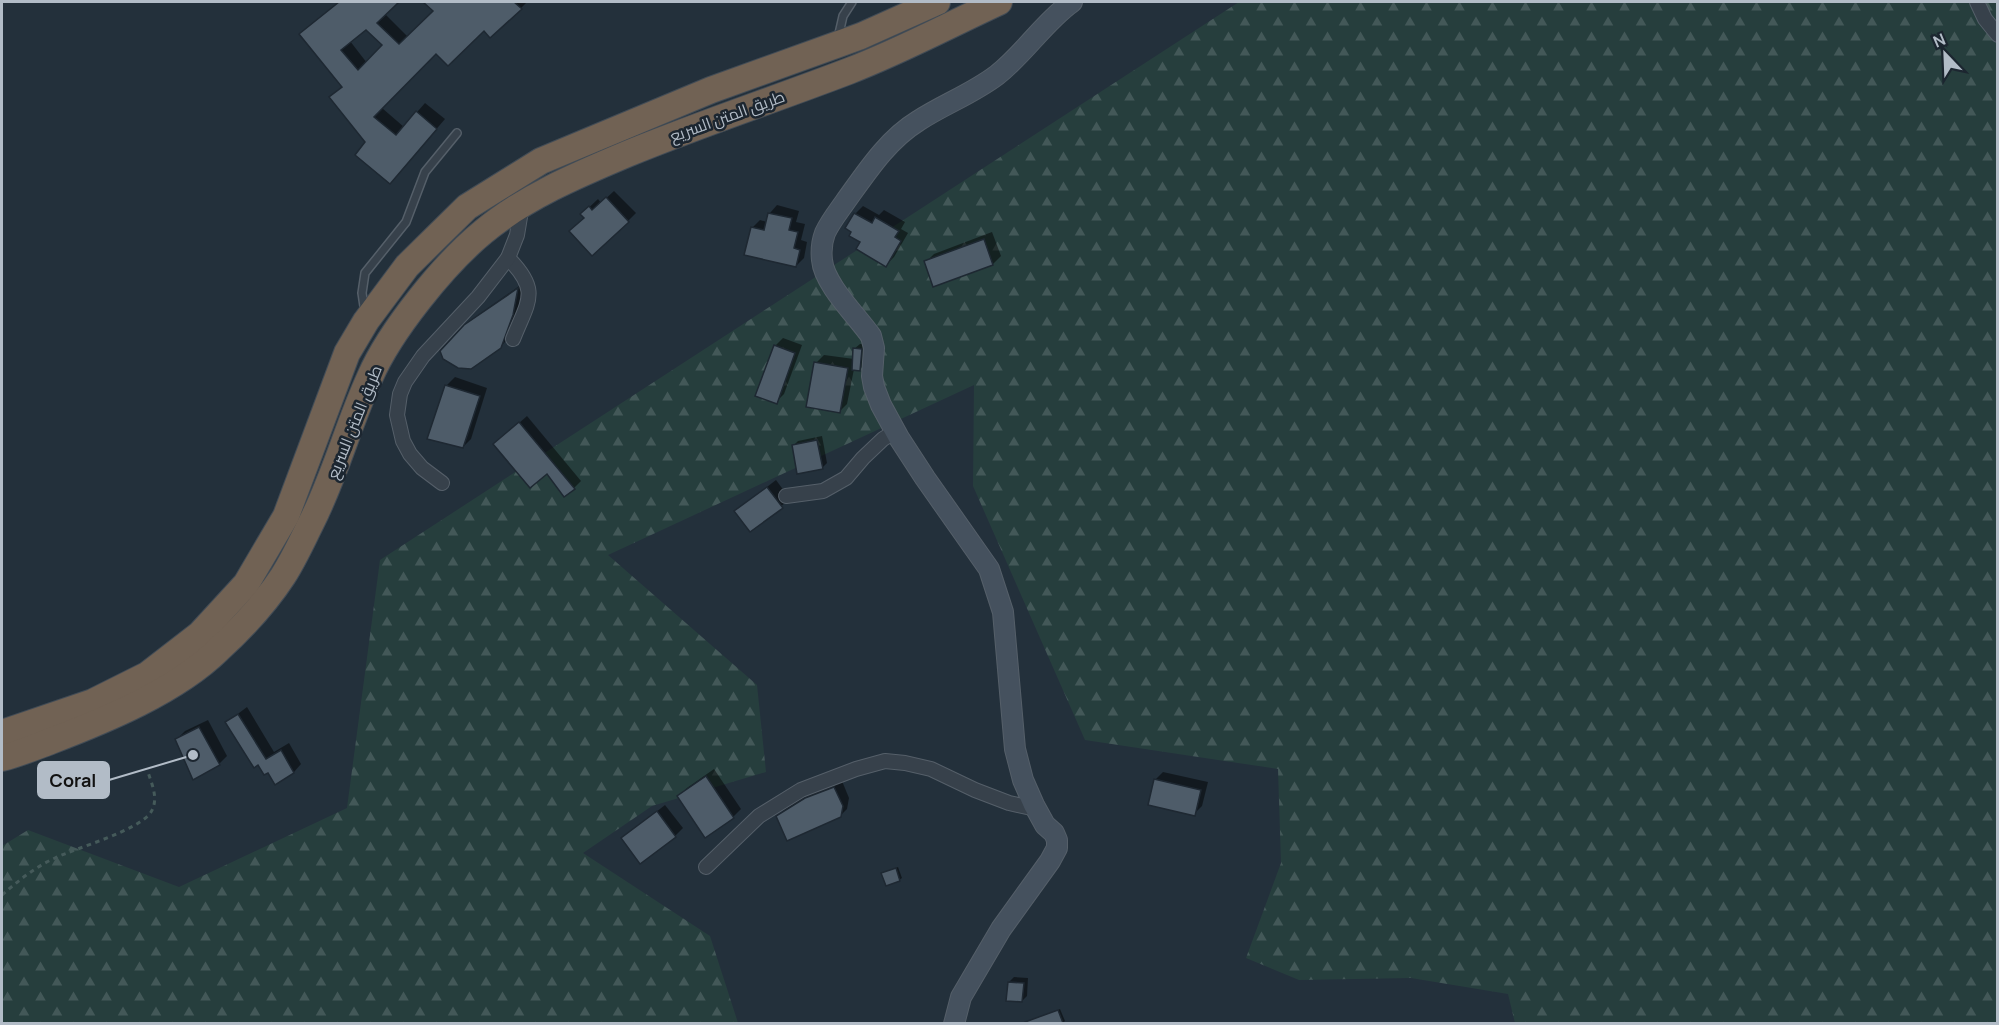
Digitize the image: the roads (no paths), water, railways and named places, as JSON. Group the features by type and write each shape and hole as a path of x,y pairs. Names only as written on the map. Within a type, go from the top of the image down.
{"highway":[{"name":"طريق المتن السريع","path":"2,733 93,702 147,675 200,633 246,584 286,516 347,352 366,321 407,266 467,207 541,161 711,90 836,45 937,2"},
{"name":"طريق المتن السريع","path":"2,758 74,732 123,711 175,682 217,652 282,577 312,522 371,373 404,320 456,258 484,231 554,186 591,169 886,56 999,2"}],"street":[{"path":"954,1023 961,997 1001,929 1050,861 1057,848 1057,840 1036,809 1023,780 1015,749 1003,612 989,569 950,515 896,431 874,387 872,376 874,348 871,336 826,275 822,260 822,243 825,232 861,180 889,145 917,121 999,74 1058,12 1072,2"},
{"path":"1977,2 1985,19 1998,35"},
{"path":"442,483 422,468 403,441 397,415 400,394 405,382 423,356 478,297 508,258 517,235 522,205"},
{"path":"508,258 523,272 530,294 513,339"},
{"path":"786,496 823,491 846,478 883,439 896,431"},
{"path":"706,867 737,840 759,816 801,790 856,769 885,761 931,769 975,790 1036,809"}],"lane":[{"path":"836,45 843,16 852,2"},
{"path":"366,321 362,293 365,273 406,222 425,172 457,133"}],"place":[{"name":"Coral","path":"193,755"}]}
